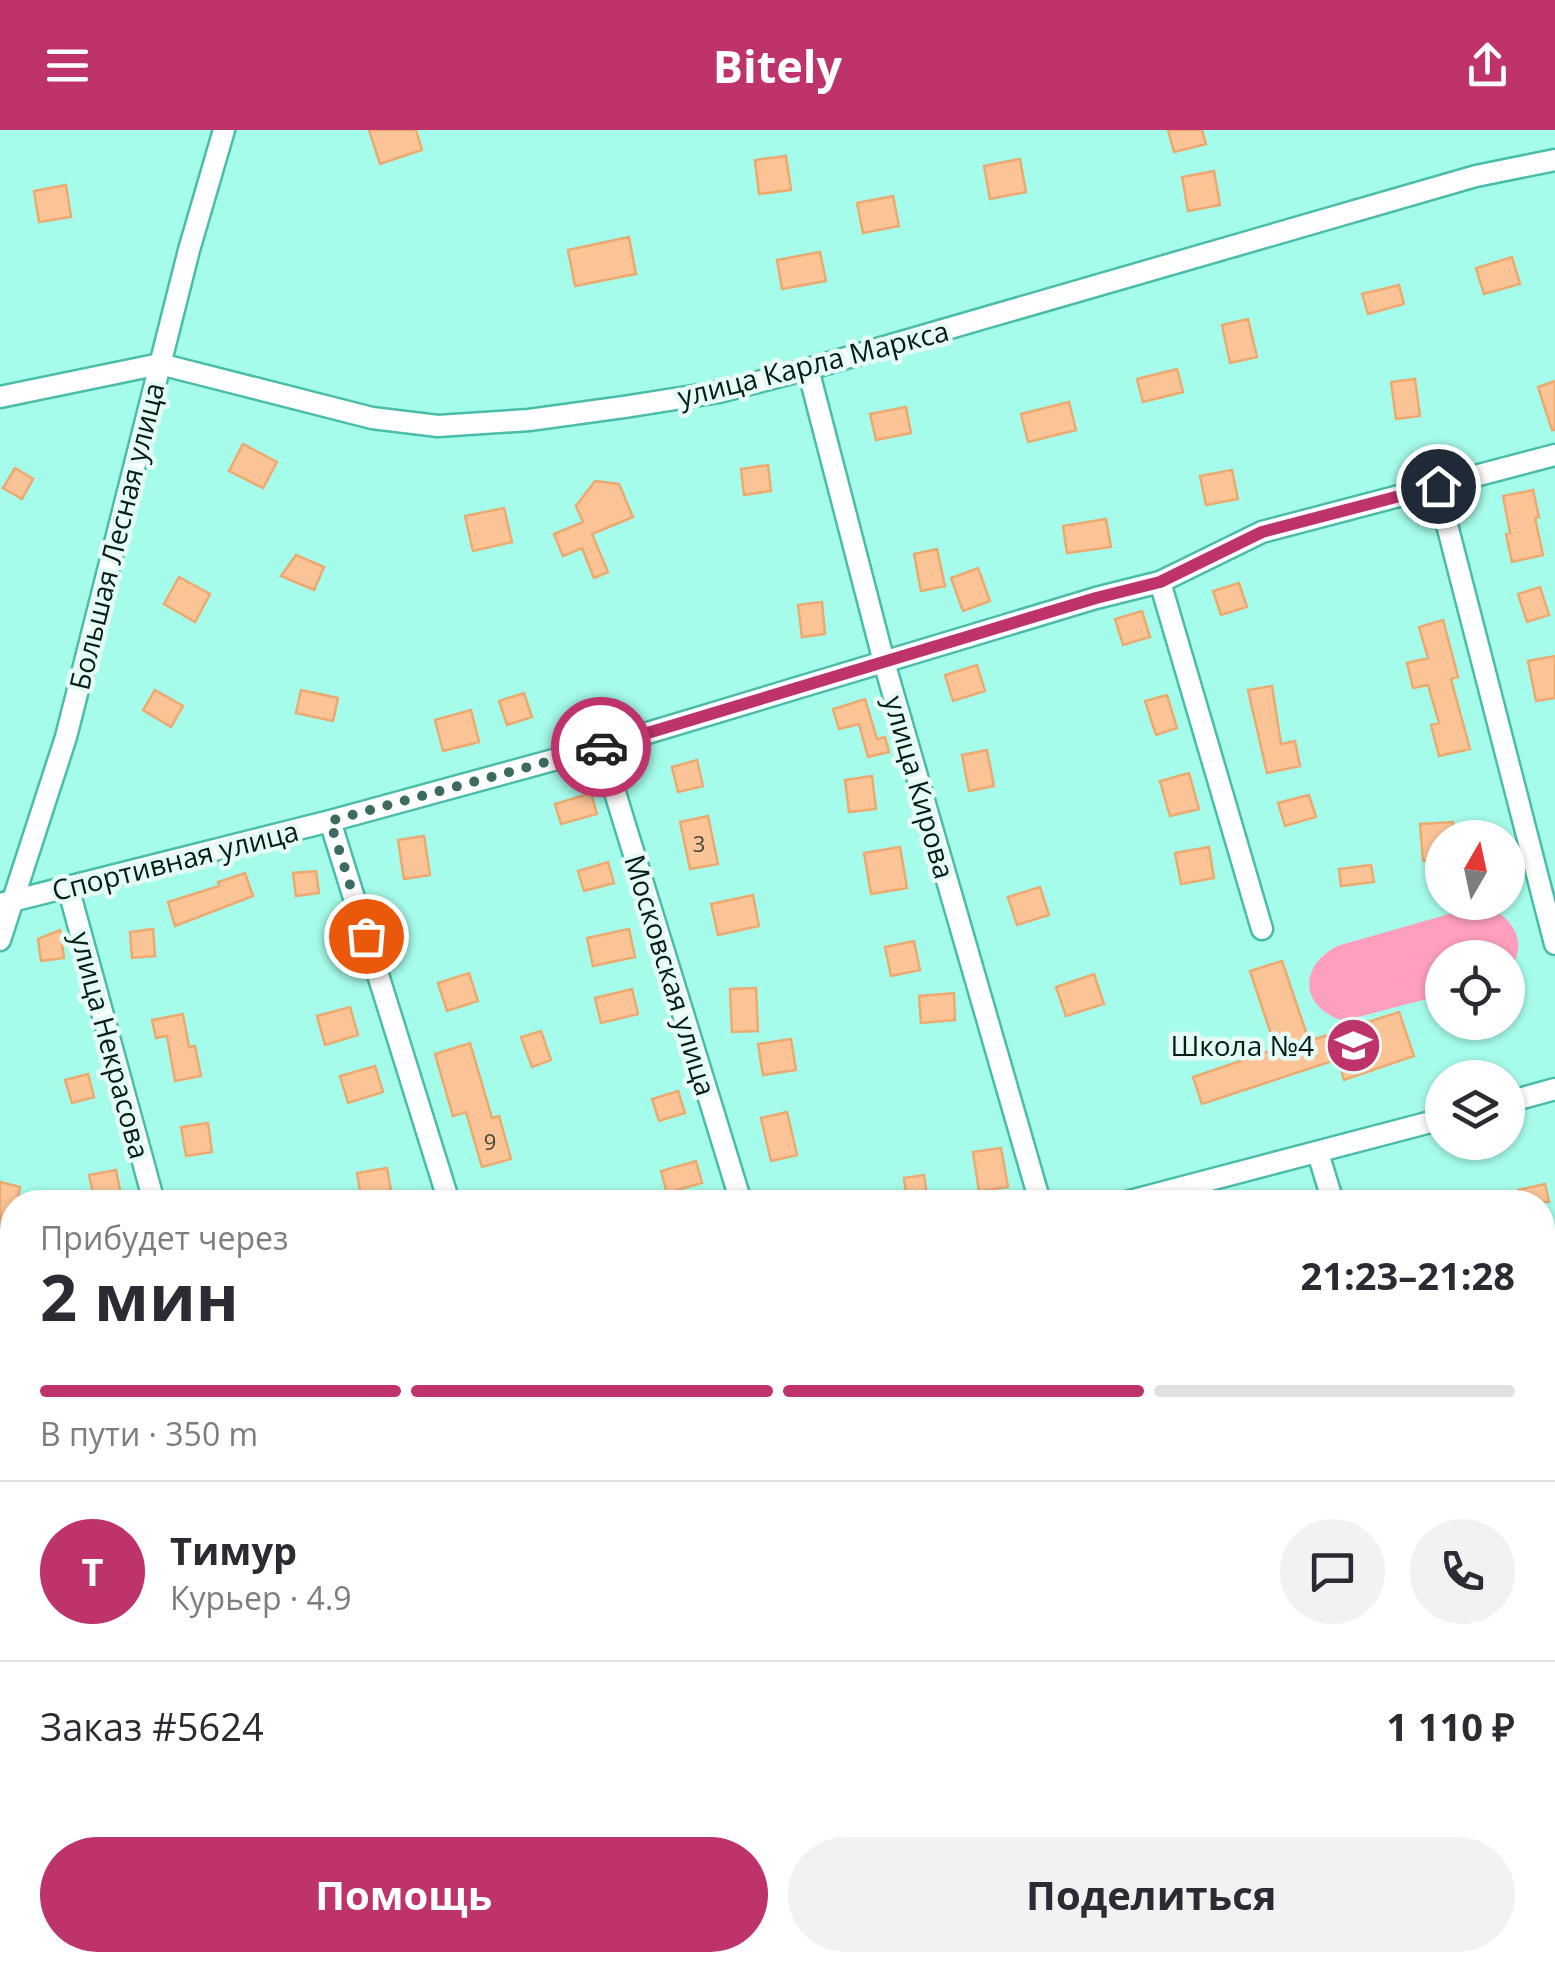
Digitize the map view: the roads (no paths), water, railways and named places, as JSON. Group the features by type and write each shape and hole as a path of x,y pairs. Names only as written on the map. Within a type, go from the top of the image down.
{"street":[{"name":"Большая Лесная улица","path":"0,940 5,902 66,737 224,130"},
{"name":"улица Карла Маркса","path":"0,397 160,364 372,418 438,426 529,420 624,407 718,392 808,370 1476,176 1555,160"},
{"name":"улица Кирова","path":"808,370 884,662 1037,1190"},
{"name":"Спортивная улица","path":"5,902 330,821 600,747 1160,582 1262,532 1555,455"},
{"path":"1438,486 1555,944"},
{"path":"1160,582 1262,928"},
{"name":"Московская улица","path":"600,747 737,1190"},
{"path":"330,821 445,1190"},
{"name":"улица Некрасова","path":"68,887 151,1190"},
{"path":"1525,1097 1555,1089"},
{"path":"1173,1190 1425,1124"},
{"path":"1318,1153 1329,1190"}],"place":[{"name":"Школа №4","path":"1353,1045"}]}
